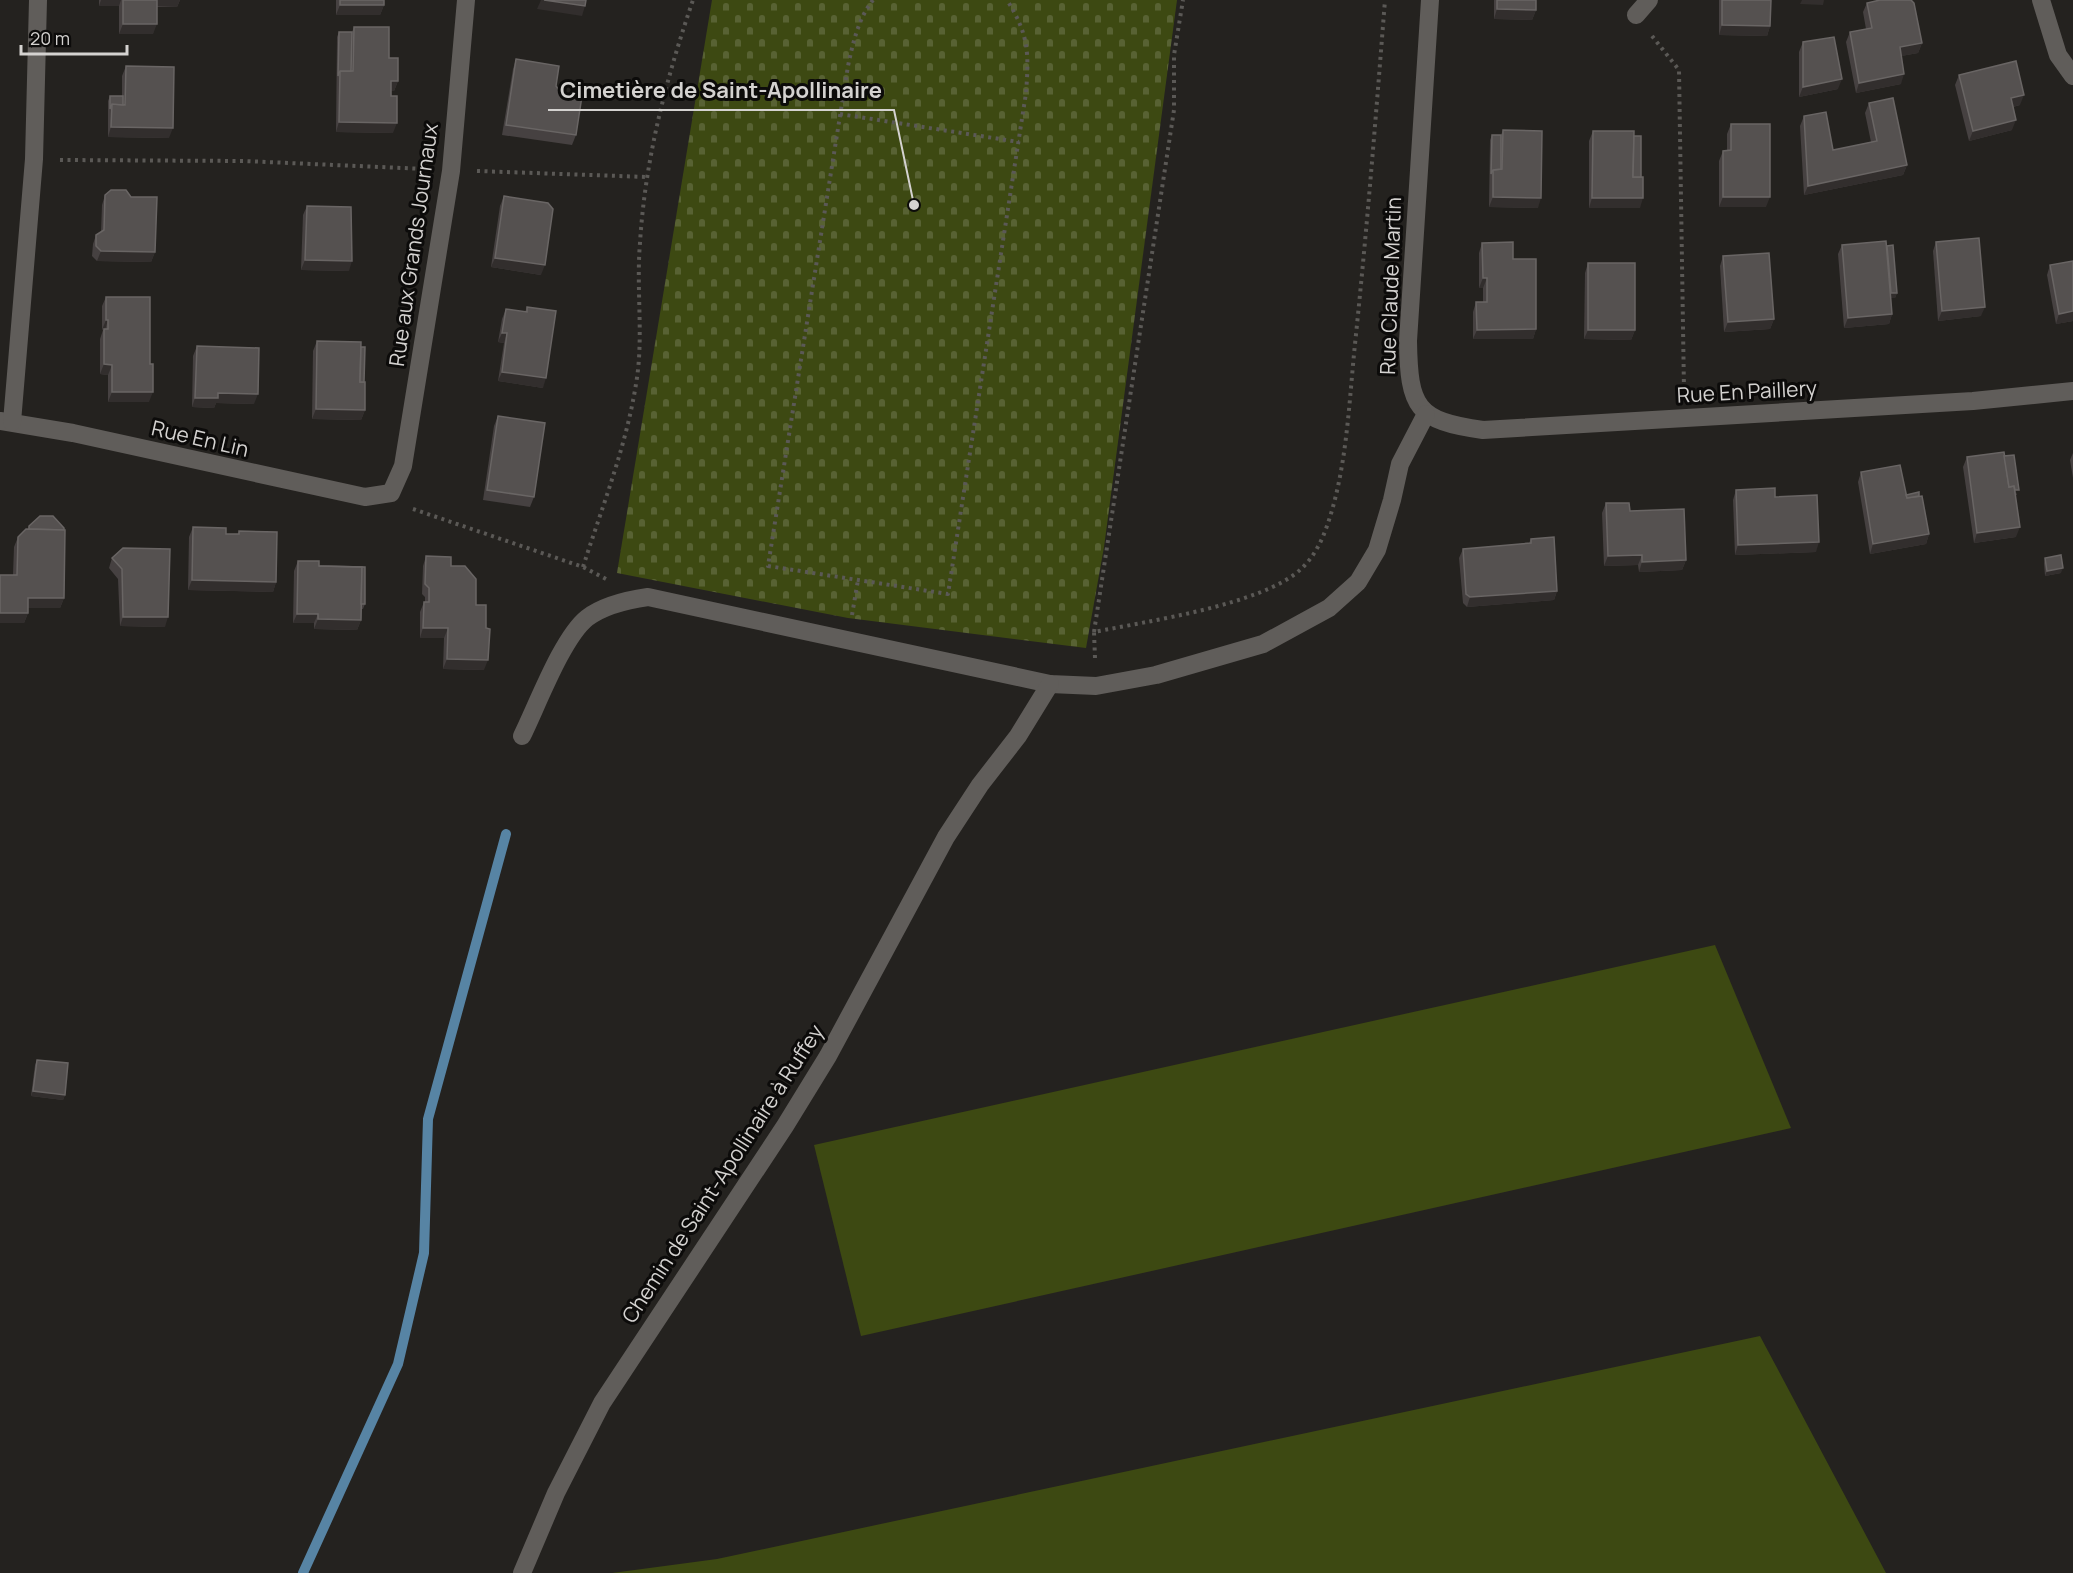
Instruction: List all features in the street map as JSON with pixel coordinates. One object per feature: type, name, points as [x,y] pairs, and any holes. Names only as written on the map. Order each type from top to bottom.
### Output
[{"type":"street","points":[[6,421],[34,159],[38,0]]},
{"type":"street","name":"Rue aux Grands Journaux","points":[[390,493],[403,466],[451,171],[466,0]]},
{"type":"street","name":"Rue Claude Martin","points":[[1426,414],[1416,400],[1408,382],[1408,341],[1430,0]]},
{"type":"street","points":[[1636,15],[1649,0]]},
{"type":"street","points":[[2041,0],[2058,56],[2073,76]]},
{"type":"street","name":"Rue En Paillery","points":[[1426,414],[1453,426],[1483,430],[1973,401],[2073,392]]},
{"type":"street","points":[[522,736],[567,644],[581,625],[599,610],[633,599],[663,598],[1050,684],[1096,686],[1156,675],[1263,644],[1300,625],[1344,597],[1358,582],[1377,550],[1400,464],[1426,414]]},
{"type":"street","name":"Rue En Lin","points":[[6,421],[365,496],[390,493]]},
{"type":"street","name":"Chemin de Saint-Apollinaire à Ruffey","points":[[522,1573],[556,1492],[602,1403],[785,1126],[828,1056],[946,837],[980,785],[1018,736],[1050,684]]},
{"type":"path","points":[[583,567],[623,442],[637,382],[639,261],[647,177],[670,67],[693,0]]},
{"type":"path","points":[[873,0],[865,9],[852,47],[768,566],[948,594],[1019,142],[1029,54],[1025,34],[1006,0]]},
{"type":"path","points":[[1096,686],[1094,632],[1174,110],[1174,56],[1183,0]]},
{"type":"path","points":[[1094,632],[1169,617],[1262,593],[1299,571],[1319,546],[1335,498],[1350,393],[1369,208],[1385,0]]},
{"type":"path","points":[[1636,15],[1679,70],[1684,419]]},
{"type":"path","points":[[840,114],[1019,142]]},
{"type":"path","points":[[34,159],[244,161],[647,177]]},
{"type":"path","points":[[390,493],[414,510],[583,567],[612,582],[633,599]]},
{"type":"green space","points":[[712,0],[1177,0],[1104,547],[1086,648],[848,618],[617,573]]},
{"type":"green space","points":[[1715,945],[1791,1128],[861,1336],[814,1145]]},
{"type":"green space","points":[[1760,1336],[1886,1573],[612,1573],[717,1559]]},
{"type":"building","points":[[123,0],[157,0],[157,24],[123,24]]},
{"type":"building","points":[[340,0],[384,0],[384,5],[340,5]]},
{"type":"building","points":[[544,0],[586,0],[585,6]]},
{"type":"building","points":[[1497,0],[1536,0],[1536,10],[1497,9]]},
{"type":"building","points":[[1722,0],[1771,0],[1770,26],[1722,25]]},
{"type":"building","points":[[1880,0],[1911,0],[1914,3],[1922,43],[1900,47],[1904,74],[1859,83],[1850,32],[1872,28],[1867,3]]},
{"type":"building","points":[[354,27],[389,27],[389,58],[398,58],[398,81],[391,81],[391,96],[397,96],[397,123],[339,122],[340,71],[353,71]]},
{"type":"building","points":[[339,32],[352,32],[351,71],[340,71],[338,76]]},
{"type":"building","points":[[1834,37],[1842,79],[1803,87],[1803,42]]},
{"type":"building","points":[[516,59],[559,66],[556,86],[561,93],[582,96],[576,135],[506,125]]},
{"type":"building","points":[[2016,61],[2024,95],[2011,98],[2016,120],[1973,131],[1959,75]]},
{"type":"building","points":[[126,66],[174,67],[173,128],[111,127],[112,104],[125,105]]},
{"type":"building","points":[[110,96],[123,96],[123,105],[112,104],[110,109]]},
{"type":"building","points":[[1893,98],[1907,165],[1808,186],[1804,116],[1826,112],[1833,150],[1877,141],[1869,103]]},
{"type":"building","points":[[1731,124],[1770,124],[1770,197],[1723,197],[1723,151],[1731,150]]},
{"type":"building","points":[[1503,130],[1542,131],[1541,198],[1493,197],[1493,170],[1502,169]]},
{"type":"building","points":[[1593,131],[1634,131],[1633,177],[1643,177],[1643,198],[1592,198]]},
{"type":"building","points":[[1492,135],[1501,135],[1501,169],[1493,170],[1491,174]]},
{"type":"building","points":[[1634,136],[1641,136],[1641,177],[1633,177]]},
{"type":"building","points":[[111,190],[126,190],[131,197],[157,197],[155,252],[101,251],[96,246],[96,235],[104,230],[105,195]]},
{"type":"building","points":[[504,196],[548,203],[553,209],[545,265],[495,258]]},
{"type":"building","points":[[307,206],[351,207],[352,261],[305,260]]},
{"type":"building","points":[[1979,238],[1985,307],[1942,311],[1936,242]]},
{"type":"building","points":[[1886,241],[1892,314],[1848,318],[1842,245]]},
{"type":"building","points":[[1513,242],[1513,259],[1536,259],[1536,329],[1477,330],[1476,302],[1487,302],[1487,278],[1483,278],[1482,243]]},
{"type":"building","points":[[1893,245],[1897,293],[1891,293],[1887,246]]},
{"type":"building","points":[[1769,253],[1774,319],[1728,322],[1723,256]]},
{"type":"building","points":[[2073,261],[2073,311],[2059,314],[2050,265]]},
{"type":"building","points":[[1588,263],[1635,263],[1635,330],[1588,330]]},
{"type":"building","points":[[106,297],[150,297],[150,364],[153,364],[153,392],[112,392],[112,365],[104,364],[104,329],[108,329]]},
{"type":"building","points":[[527,307],[556,311],[546,378],[502,372],[507,333],[502,333],[506,309],[527,312]]},
{"type":"building","points":[[317,341],[361,342],[360,382],[365,382],[365,410],[316,409]]},
{"type":"building","points":[[197,346],[259,348],[258,394],[218,393],[218,398],[195,398]]},
{"type":"building","points":[[361,347],[365,347],[364,382],[360,382]]},
{"type":"building","points":[[498,416],[545,423],[534,497],[487,490]]},
{"type":"building","points":[[2004,452],[2009,487],[2014,486],[2020,527],[1977,533],[1967,457]]},
{"type":"building","points":[[2014,455],[2019,490],[2015,490],[2014,486],[2009,487],[2004,456]]},
{"type":"building","points":[[1900,465],[1907,498],[1922,496],[1929,534],[1873,544],[1861,472]]},
{"type":"building","points":[[1775,488],[1775,497],[1817,495],[1819,542],[1738,545],[1736,490]]},
{"type":"building","points":[[1919,492],[1919,496],[1907,498],[1906,495]]},
{"type":"building","points":[[1606,503],[1629,503],[1630,511],[1684,509],[1686,560],[1642,562],[1642,555],[1608,556]]},
{"type":"building","points":[[40,516],[53,516],[64,530],[29,529],[29,526]]},
{"type":"building","points":[[193,527],[226,528],[226,534],[239,534],[239,531],[277,532],[276,582],[192,580]]},
{"type":"building","points":[[26,529],[65,530],[64,598],[28,598],[28,613],[0,613],[0,575],[17,575],[18,537]]},
{"type":"building","points":[[1554,537],[1557,591],[1470,597],[1466,594],[1463,549],[1531,543],[1531,539]]},
{"type":"building","points":[[123,548],[170,549],[168,617],[123,617],[122,569],[112,558]]},
{"type":"building","points":[[2061,555],[2063,568],[2047,571],[2045,558]]},
{"type":"building","points":[[426,556],[451,557],[451,566],[465,566],[476,579],[476,605],[486,605],[486,628],[490,629],[488,660],[447,659],[448,628],[423,628],[424,602],[429,602],[429,588],[425,584]]},
{"type":"building","points":[[298,561],[319,561],[319,566],[362,567],[361,620],[318,619],[318,614],[297,614]]},
{"type":"building","points":[[319,566],[365,567],[365,604],[361,604],[362,567]]},
{"type":"building","points":[[37,1060],[68,1063],[65,1095],[33,1091]]},
{"type":"waterway","points":[[303,1573],[398,1364],[424,1253],[428,1119],[506,834]]},
{"type":"place","name":"Cimetière de Saint-Apollinaire","points":[[914,205]]}]
